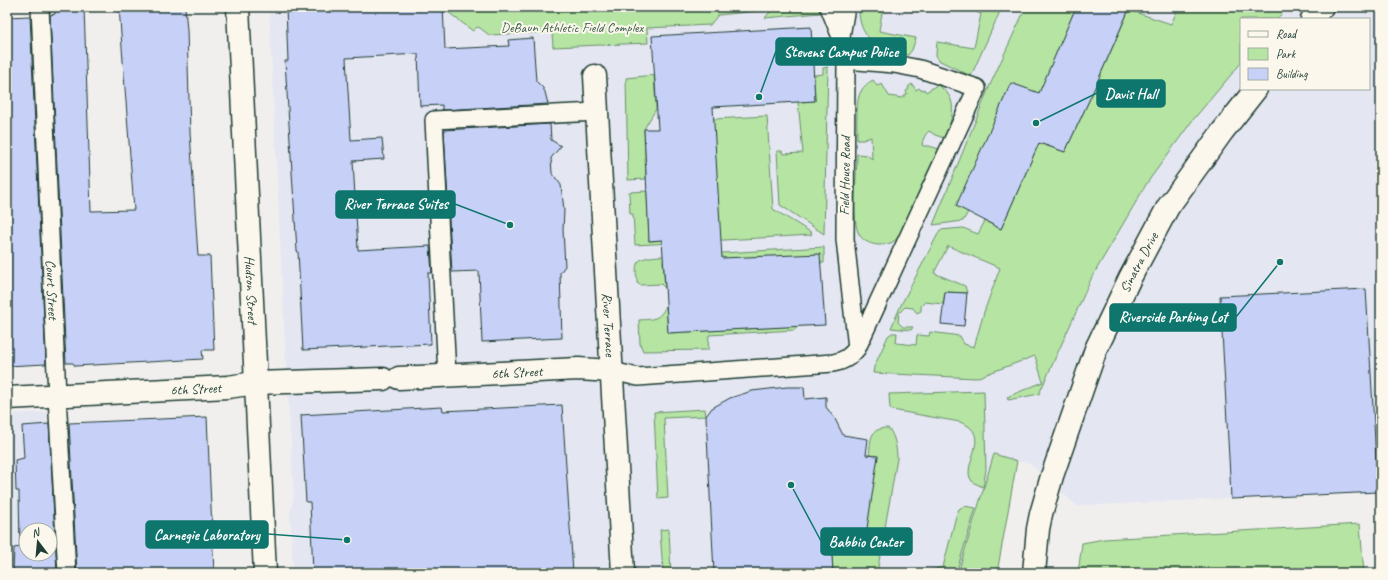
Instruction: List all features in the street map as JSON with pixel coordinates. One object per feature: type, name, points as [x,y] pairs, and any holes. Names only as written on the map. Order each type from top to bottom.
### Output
[{"type":"street","name":"Hudson Street","points":[[238,7],[265,573]]},
{"type":"street","points":[[1313,18],[1322,7]]},
{"type":"street","name":"River Terrace","points":[[595,76],[624,573]]},
{"type":"street","name":"Sinatra Drive","points":[[1034,573],[1038,529],[1041,514],[1052,476],[1096,349],[1130,278],[1168,207],[1222,132],[1255,90]]},
{"type":"street","name":"6th Street","points":[[7,398],[228,387],[255,383],[578,370],[612,370]]},
{"type":"lane","name":"Court Street","points":[[40,7],[57,396],[67,573]]},
{"type":"lane","name":"Field House Road","points":[[829,7],[841,36],[846,60],[845,239],[857,348]]},
{"type":"lane","points":[[841,36],[846,7]]},
{"type":"lane","points":[[612,370],[638,377],[833,363],[850,357],[857,348],[977,88],[920,69],[894,64],[846,60]]},
{"type":"lane","points":[[447,375],[434,120],[597,112]]},
{"type":"shaded area","points":[[269,7],[1381,7],[1381,493],[1077,506],[1029,463],[1017,461],[997,573],[293,573],[290,513],[294,497],[285,345]]},
{"type":"shaded area","points":[[47,412],[53,522],[18,522],[18,562],[55,562],[56,573],[7,573],[7,414]]},
{"type":"green space","name":"DeBaun Athletic Field Complex","points":[[448,7],[761,7],[758,11],[718,15],[710,25],[647,28],[648,43],[553,47],[552,32],[489,35],[477,27],[473,31],[448,12]]},
{"type":"green space","points":[[774,7],[818,7],[820,13],[765,18]]},
{"type":"green space","points":[[859,7],[883,7],[879,31],[916,38],[912,50],[908,55],[888,50],[872,41],[862,28]]},
{"type":"green space","points":[[977,7],[1002,7],[971,76],[938,60],[936,55],[937,42],[974,48],[981,14],[976,12]]},
{"type":"green space","points":[[1026,7],[1076,7],[1039,94],[1011,83],[957,206],[968,212],[963,221],[933,225],[990,85]]},
{"type":"green space","points":[[1179,7],[1287,7],[1278,18],[1240,18],[1240,64],[1192,121],[1147,183],[1092,277],[1039,394],[1008,400],[1007,397],[1043,382],[1035,356],[976,378],[873,373],[874,367],[888,336],[892,333],[897,333],[896,343],[916,345],[917,335],[929,336],[930,332],[960,336],[964,344],[974,347],[984,312],[1000,268],[948,246],[934,273],[965,286],[967,293],[945,292],[943,304],[925,302],[921,306],[921,311],[917,313],[913,308],[905,307],[899,313],[898,322],[903,327],[913,327],[911,330],[891,328],[901,305],[940,230],[963,228],[978,234],[985,221],[1001,229],[1039,143],[1065,152],[1129,10],[1171,24]]},
{"type":"green space","points":[[828,67],[824,234],[780,205],[777,151],[782,151],[783,154],[803,153],[798,102],[815,101],[814,75],[823,74],[823,68]]},
{"type":"green space","points":[[654,75],[656,109],[644,129],[646,179],[628,180],[626,78]]},
{"type":"green space","points":[[873,80],[877,86],[882,84],[889,96],[902,98],[907,94],[906,91],[909,89],[908,87],[912,84],[916,90],[919,88],[921,90],[924,89],[926,92],[937,85],[944,90],[952,102],[952,116],[944,138],[929,131],[924,137],[922,145],[939,149],[899,236],[893,242],[881,245],[869,243],[861,237],[856,226],[855,217],[857,154],[867,155],[872,159],[871,137],[863,140],[857,140],[858,100],[860,93],[866,85]]},
{"type":"green space","points":[[767,116],[773,209],[812,233],[811,235],[689,242],[680,121]]},
{"type":"green space","points":[[647,191],[649,241],[672,240],[672,243],[635,245],[633,214],[630,214],[629,192]]},
{"type":"green space","points":[[824,247],[824,263],[689,259],[689,255]]},
{"type":"green space","points":[[673,256],[663,261],[665,288],[661,284],[640,285],[637,283],[636,269],[639,261],[653,257]]},
{"type":"green space","points":[[666,306],[668,333],[798,326],[795,330],[709,335],[708,350],[643,351],[640,344],[639,320],[656,318],[661,314]]},
{"type":"green space","points":[[984,391],[986,470],[983,487],[972,481],[969,475],[976,442],[975,434],[970,427],[960,422],[892,410],[890,408],[889,394]]},
{"type":"green space","points":[[705,409],[706,416],[664,418],[668,498],[658,499],[654,412]]},
{"type":"green space","points":[[888,428],[895,442],[897,459],[877,573],[833,573],[831,537],[878,456],[869,455],[872,436],[877,430]]},
{"type":"green space","points":[[994,454],[1017,461],[997,573],[958,573]]},
{"type":"green space","points":[[964,506],[976,508],[956,573],[921,573],[943,567],[956,516],[959,509]]},
{"type":"green space","points":[[1360,524],[1364,573],[1078,573],[1082,543],[1104,539]]},
{"type":"green space","points":[[669,529],[671,573],[663,573],[660,530]]},
{"type":"building","points":[[55,7],[84,7],[91,211],[134,210],[119,7],[185,7],[190,132],[198,256],[210,256],[214,350],[202,350],[203,359],[75,366],[73,363],[66,363],[50,15],[55,14]]},
{"type":"building","points":[[286,7],[443,7],[445,49],[509,46],[508,40],[533,38],[536,81],[543,88],[548,104],[442,110],[442,105],[420,106],[418,54],[346,58],[351,140],[382,138],[384,159],[353,161],[358,250],[430,246],[432,273],[428,273],[431,344],[303,350],[285,61],[288,61]]},
{"type":"building","points":[[1076,7],[1130,7],[1065,152],[1039,143],[1001,229],[956,206],[1011,83],[1039,93]]},
{"type":"building","points":[[30,16],[46,364],[7,366],[7,17]]},
{"type":"building","points":[[811,27],[815,101],[713,107],[722,258],[820,254],[825,325],[668,333],[662,240],[649,241],[644,129],[658,129],[652,36]]},
{"type":"building","points":[[550,124],[551,140],[561,146],[551,158],[552,173],[561,185],[564,210],[563,230],[565,266],[560,273],[562,338],[482,342],[479,271],[452,272],[444,130]]},
{"type":"building","points":[[1366,289],[1378,492],[1231,499],[1220,296]]},
{"type":"building","points":[[945,292],[967,293],[964,326],[941,324]]},
{"type":"building","points":[[787,387],[804,387],[805,399],[826,397],[826,407],[835,419],[843,435],[868,439],[866,455],[878,456],[866,535],[831,537],[833,573],[714,573],[706,416],[712,408],[730,398],[752,391]]},
{"type":"building","points":[[562,405],[573,573],[313,573],[310,502],[306,502],[301,415],[442,407],[443,411]]},
{"type":"building","points":[[207,417],[214,573],[77,573],[69,423]]},
{"type":"building","points":[[49,424],[54,522],[20,522],[19,491],[16,491],[15,460],[24,458],[22,426]]},
{"type":"building","points":[[18,547],[18,562],[56,562],[57,573],[13,573],[14,548]]},
{"type":"place","name":"Stevens Campus Police","points":[[759,97]]},
{"type":"place","name":"Davis Hall","points":[[1036,123]]},
{"type":"place","name":"River Terrace Suites","points":[[510,225]]},
{"type":"place","name":"Riverside Parking Lot","points":[[1280,262]]},
{"type":"place","name":"Babbio Center","points":[[791,485]]},
{"type":"place","name":"Carnegie Laboratory","points":[[347,540]]}]
